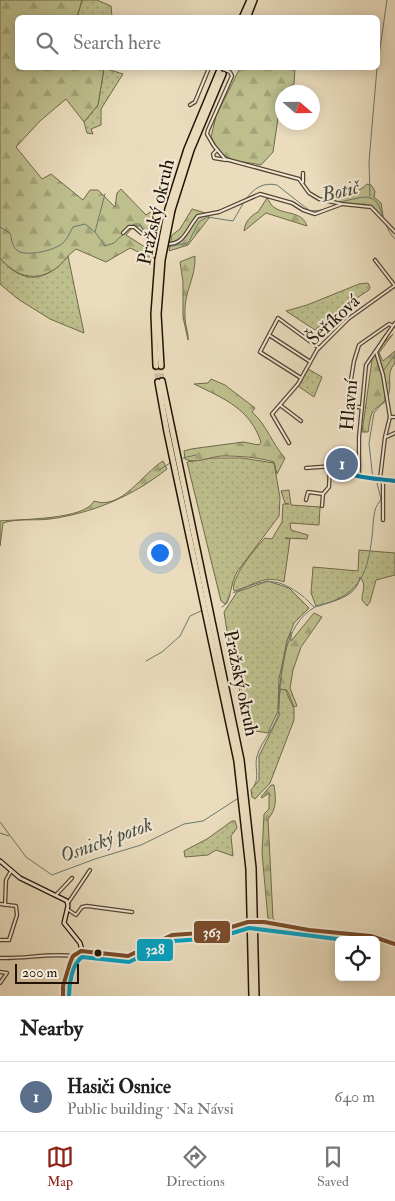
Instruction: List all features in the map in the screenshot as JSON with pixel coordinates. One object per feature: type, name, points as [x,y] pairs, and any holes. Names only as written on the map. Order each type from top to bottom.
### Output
[{"type":"highway","points":[[243,15],[250,0]]},
{"type":"highway","points":[[248,15],[254,0]]},
{"type":"highway","name":"Pražský okruh","points":[[158,366],[154,314],[160,260],[170,210],[187,149],[220,71]]},
{"type":"highway","name":"Pražský okruh","points":[[160,382],[167,432],[243,787],[253,868],[256,996]]},
{"type":"highway","name":"Pražský okruh","points":[[246,814],[252,996]]},
{"type":"street","points":[[190,105],[195,102],[207,70]]},
{"type":"street","points":[[220,71],[230,72],[232,76],[207,134],[217,151],[228,160]]},
{"type":"street","points":[[217,151],[213,154],[214,158],[245,162],[303,182]]},
{"type":"street","points":[[303,173],[303,182],[306,190],[315,196],[341,204],[371,207],[395,232]]},
{"type":"street","points":[[123,233],[131,226],[157,242],[177,243],[183,239],[198,216],[219,212],[243,200],[266,195],[292,203],[303,210],[315,214],[341,204]]},
{"type":"street","points":[[375,260],[395,286]]},
{"type":"street","name":"Šeříková","points":[[280,405],[301,378],[319,348],[348,320],[395,286]]},
{"type":"street","points":[[301,378],[260,352],[278,318],[319,348]]},
{"type":"street","points":[[383,520],[381,479],[385,437],[390,417],[383,375],[376,352],[395,323]]},
{"type":"street","points":[[362,408],[347,404],[358,345],[389,324],[393,326]]},
{"type":"street","points":[[269,335],[310,361]]},
{"type":"street","name":"Hlavní","points":[[359,476],[366,365],[386,335]]},
{"type":"street","points":[[289,443],[272,417],[280,405],[302,421]]},
{"type":"street","points":[[390,417],[395,417]]},
{"type":"street","points":[[385,437],[395,433]]},
{"type":"street","points":[[322,506],[324,494],[328,487],[330,463],[359,476],[395,481]]},
{"type":"street","points":[[306,468],[330,467]]},
{"type":"street","points":[[306,500],[308,492],[324,494]]},
{"type":"street","points":[[0,861],[26,882],[56,895],[68,903]]},
{"type":"street","points":[[82,950],[80,943],[64,923],[68,903],[90,870]]},
{"type":"street","points":[[6,905],[5,882],[12,871]]},
{"type":"street","points":[[56,895],[72,878]]},
{"type":"street","points":[[0,882],[5,882]]},
{"type":"street","points":[[0,904],[16,906],[17,915],[9,940],[0,940]]},
{"type":"street","points":[[67,909],[76,915],[82,907],[87,906],[132,912]]},
{"type":"street","points":[[63,996],[63,986],[73,956],[82,950],[128,956],[172,935],[215,932],[244,923],[264,922],[309,930],[371,936],[395,944]]},
{"type":"street","points":[[0,958],[19,959],[55,954],[73,956]]},
{"type":"street","points":[[0,972],[7,972],[0,983]]},
{"type":"green space","points":[[0,0],[82,0],[78,15],[15,15],[15,70],[104,70],[98,105],[84,122],[66,99],[40,121],[16,147],[42,179],[51,174],[83,200],[90,190],[98,190],[115,207],[117,193],[121,189],[146,215],[152,211],[160,223],[157,241],[149,237],[140,226],[134,226],[126,235],[148,249],[154,249],[153,259],[130,248],[106,262],[76,249],[59,266],[51,271],[43,275],[28,276],[13,270],[0,258]]},
{"type":"green space","points":[[82,0],[97,0],[111,6],[112,15],[78,15]]},
{"type":"green space","points":[[104,70],[123,74],[101,109],[101,125],[91,129],[93,134],[87,133],[84,122],[98,105]]},
{"type":"green space","points":[[239,70],[295,70],[294,84],[275,85],[276,130],[273,152],[261,165],[226,157],[211,137],[216,116]]},
{"type":"green space","points":[[367,184],[371,185],[375,191],[374,197],[381,203],[383,216],[380,216],[369,205],[343,203],[327,199],[327,193],[354,192]]},
{"type":"green space","points":[[267,198],[274,207],[298,216],[305,221],[307,226],[266,213],[244,231],[248,220],[258,212]]},
{"type":"green space","points":[[192,209],[209,214],[209,218],[188,245],[169,251],[172,235],[180,229]]},
{"type":"green space","points":[[68,256],[84,333],[50,319],[18,299],[0,284],[0,258],[17,273],[34,277],[51,272]]},
{"type":"green space","points":[[195,256],[194,272],[185,308],[188,340],[183,317],[183,282],[180,262]]},
{"type":"green space","points":[[368,283],[369,290],[343,307],[315,330],[286,311],[307,305],[359,284]]},
{"type":"green space","points":[[393,334],[379,353],[383,361],[395,351],[395,363],[390,371],[388,396],[372,413],[368,432],[362,432],[373,353]]},
{"type":"green space","points":[[308,369],[322,377],[314,397],[298,386]]},
{"type":"green space","points":[[211,379],[225,385],[255,408],[252,412],[262,423],[285,458],[277,474],[274,462],[261,459],[221,456],[198,461],[185,459],[184,451],[191,449],[243,442],[259,445],[261,442],[250,421],[235,406],[194,384],[208,383]]},
{"type":"green space","points":[[212,458],[242,458],[274,463],[280,498],[279,516],[237,572],[229,598],[225,604],[221,601],[187,462]]},
{"type":"green space","points":[[163,461],[167,469],[154,479],[126,495],[112,502],[97,508],[50,519],[3,523],[0,546],[0,521],[66,515],[88,507],[94,501],[104,503],[113,501],[131,489]]},
{"type":"green space","points":[[289,490],[291,505],[320,507],[319,525],[290,523],[291,530],[308,535],[307,539],[285,538],[290,539],[284,582],[270,579],[264,580],[234,591],[235,579],[244,564],[265,538],[272,539],[282,522],[283,504],[289,504],[285,503],[281,491]]},
{"type":"green space","points":[[359,550],[395,553],[395,575],[376,580],[370,602],[367,606],[362,600],[364,585],[360,577],[354,589],[343,598],[316,606],[311,593],[313,567],[358,571]]},
{"type":"green space","points":[[268,581],[289,588],[309,608],[294,623],[287,641],[279,679],[278,710],[280,690],[285,689],[294,709],[294,720],[270,783],[255,799],[252,797],[251,790],[259,780],[259,756],[280,714],[278,711],[268,733],[249,730],[230,649],[224,612],[237,592]]},
{"type":"green space","points":[[314,613],[322,617],[301,647],[293,670],[290,688],[297,706],[294,707],[287,690],[279,689],[287,641],[291,632],[291,641]]},
{"type":"green space","points":[[271,785],[274,785],[275,804],[268,819],[273,918],[275,921],[268,919],[262,853],[264,814],[269,809],[269,793],[261,797]]},
{"type":"green space","points":[[232,821],[235,821],[237,828],[231,836],[233,856],[216,850],[208,855],[185,857],[184,851],[207,839]]},
{"type":"waterway","points":[[380,48],[387,0]]},
{"type":"waterway","points":[[370,196],[369,162],[377,70]]},
{"type":"waterway","name":"Botič","points":[[246,199],[259,187],[272,184],[277,185],[310,211],[324,210]]},
{"type":"waterway","points":[[95,232],[105,194]]},
{"type":"waterway","name":"Botič","points":[[340,203],[358,198],[367,197],[373,199],[378,204],[386,225],[395,239]]},
{"type":"waterway","name":"Botič","points":[[167,247],[188,243],[199,222],[207,217],[233,221],[244,202]]},
{"type":"waterway","name":"Botič","points":[[0,227],[10,233],[14,247],[23,253],[42,252],[55,248],[65,240],[73,227],[85,224],[95,232],[105,246],[114,243],[134,224],[140,224],[151,243],[158,247]]},
{"type":"waterway","name":"Osnický potok","points":[[383,371],[395,355]]},
{"type":"waterway","name":"Osnický potok","points":[[315,607],[329,603],[350,591],[363,575],[367,564],[375,510],[381,499],[377,483],[373,480],[369,443],[374,413],[385,400],[384,388]]},
{"type":"waterway","points":[[183,458],[196,455]]},
{"type":"waterway","points":[[159,470],[170,463]]},
{"type":"waterway","points":[[233,593],[261,582],[277,582],[304,597]]},
{"type":"waterway","points":[[222,607],[227,603],[230,595]]},
{"type":"waterway","points":[[305,598],[314,607]]},
{"type":"waterway","name":"Osnický potok","points":[[279,709],[285,652],[296,625],[304,615],[315,607]]},
{"type":"waterway","points":[[146,661],[162,652],[180,636],[190,616],[201,611]]},
{"type":"waterway","name":"Osnický potok","points":[[254,786],[257,779],[257,756],[278,716],[279,710]]},
{"type":"waterway","name":"Osnický potok","points":[[0,822],[26,857],[52,875],[141,845],[184,824],[203,821],[237,799]]},
{"type":"waterway","name":"Osnický potok","points":[[0,833],[9,836]]},
{"type":"tunnel","points":[[156,366],[158,382]]},
{"type":"tunnel","points":[[161,366],[162,381]]},
{"type":"transit line","points":[[330,467],[329,464],[332,462],[338,468],[353,475],[395,481]]},
{"type":"transit line","name":"363","points":[[63,996],[63,986],[70,963],[73,956],[81,951],[128,956],[172,935],[215,932],[248,922],[264,922],[309,930],[371,936],[395,944]]},
{"type":"transit line","name":"328","points":[[69,996],[73,969],[82,957],[129,962],[174,941],[216,938],[249,928],[335,939]]},
{"type":"place","name":"Hasiči Osnice","points":[[342,464]]}]
